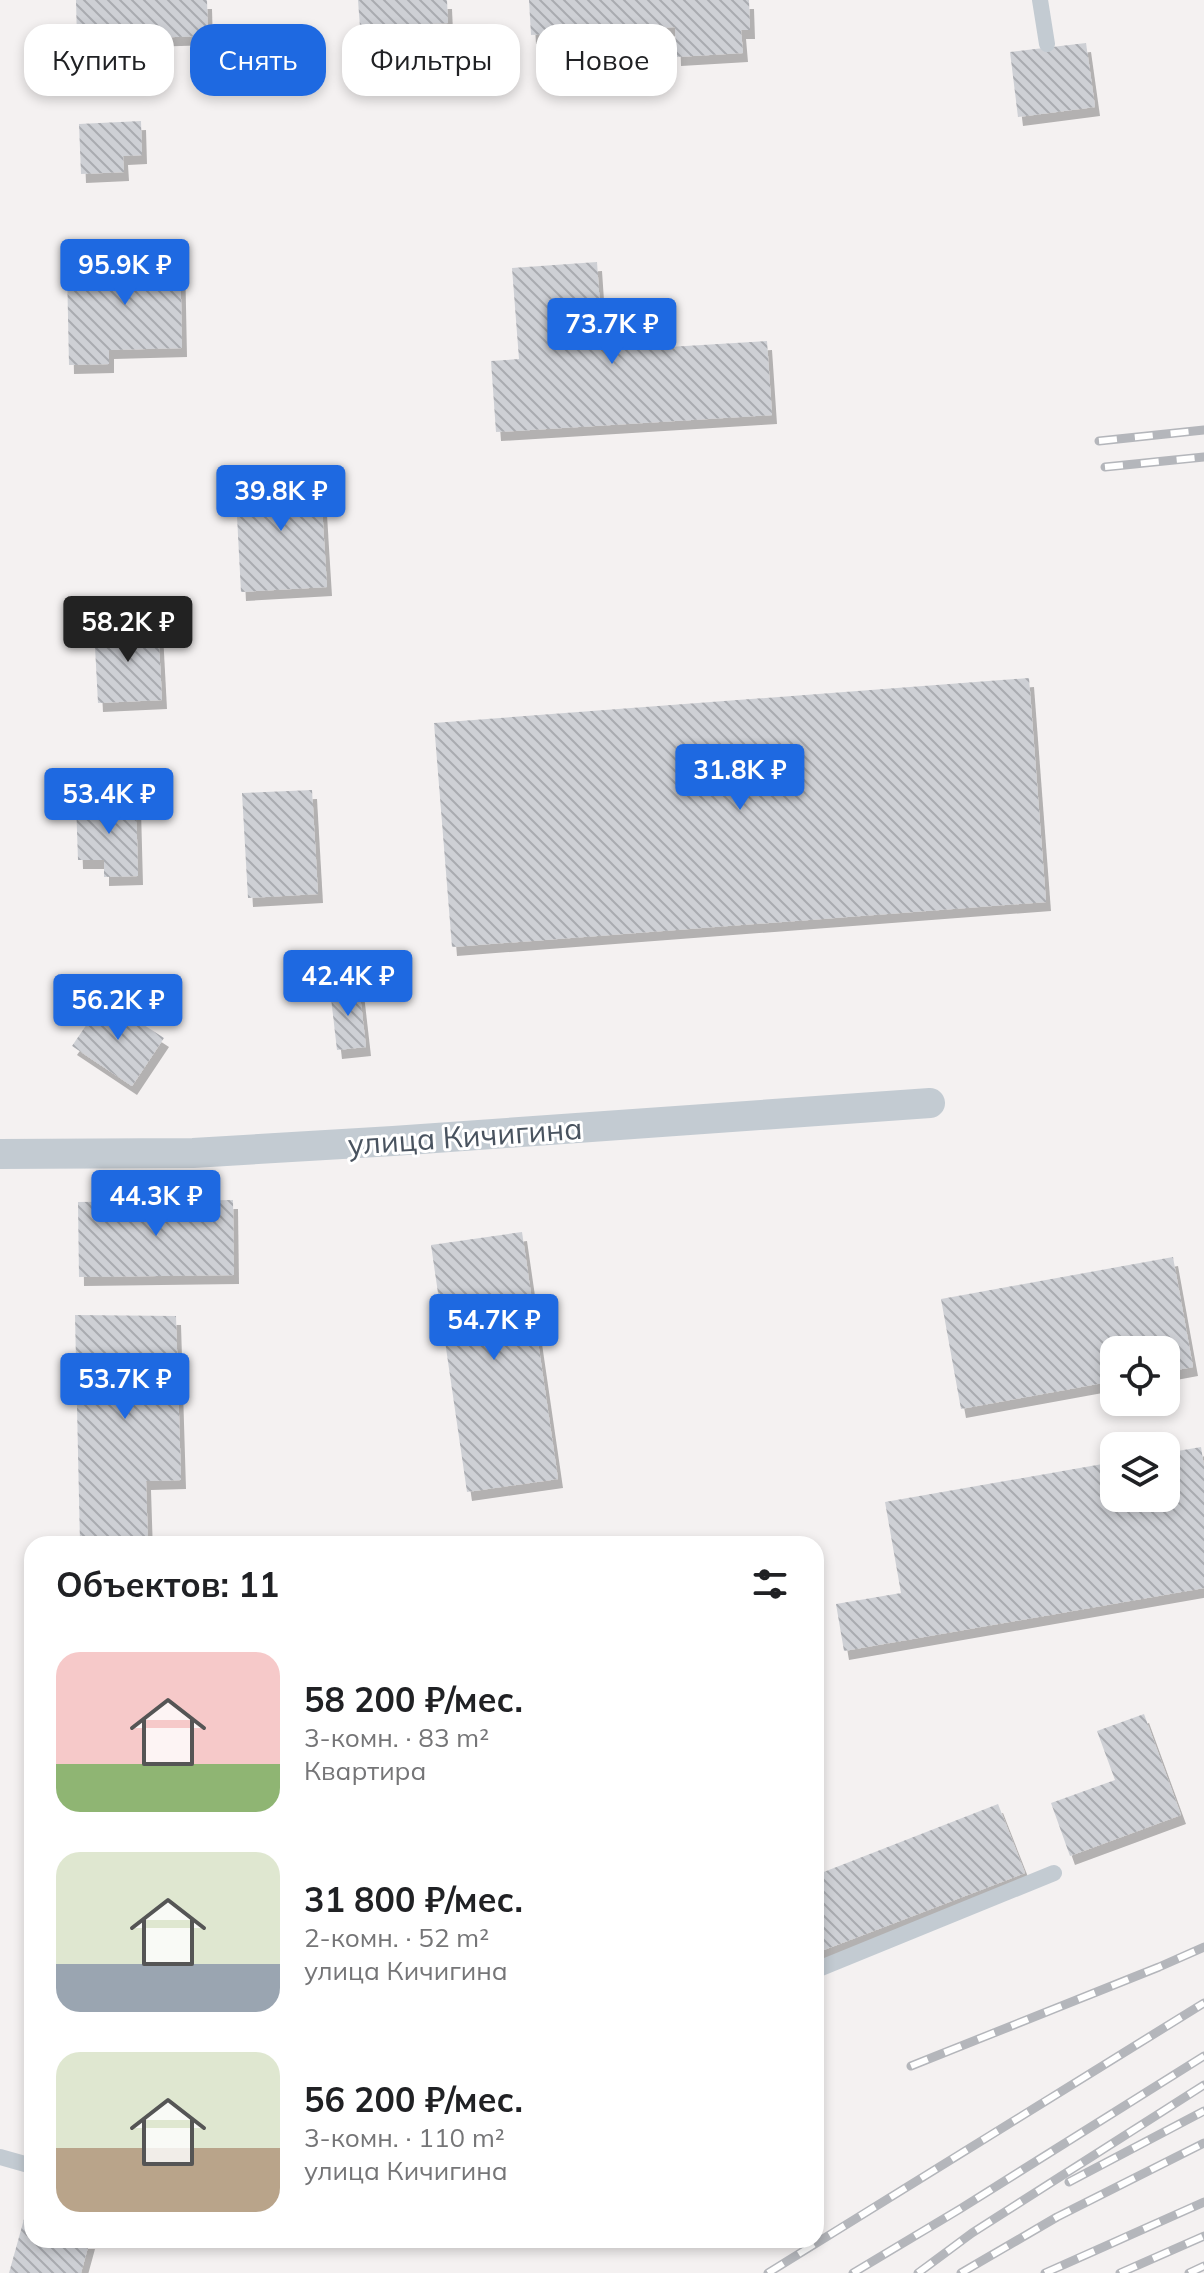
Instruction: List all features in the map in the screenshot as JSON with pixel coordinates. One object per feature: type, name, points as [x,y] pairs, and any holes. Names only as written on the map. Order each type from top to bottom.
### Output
[{"type":"street","name":"улица Кичигина","points":[[0,1154],[193,1153],[930,1103]]},
{"type":"lane","points":[[1040,0],[1047,44]]},
{"type":"lane","points":[[824,1967],[1054,1873]]},
{"type":"lane","points":[[0,2157],[24,2164]]},
{"type":"building","points":[[76,0],[207,0],[208,24],[190,24],[190,37],[174,37],[174,24],[77,24]]},
{"type":"building","points":[[358,0],[447,0],[448,23],[360,24]]},
{"type":"building","points":[[529,0],[749,0],[750,30],[741,30],[743,53],[677,57],[677,24],[536,24],[536,35],[531,35]]},
{"type":"building","points":[[1086,43],[1095,107],[1018,117],[1010,52]]},
{"type":"building","points":[[141,121],[142,155],[123,156],[124,172],[81,174],[79,124]]},
{"type":"building","points":[[180,248],[182,348],[109,350],[109,364],[69,365],[67,269],[129,267],[128,250]]},
{"type":"building","points":[[597,262],[603,351],[767,341],[772,415],[496,432],[491,361],[519,359],[512,268]]},
{"type":"building","points":[[320,474],[327,587],[241,592],[235,478]]},
{"type":"building","points":[[158,625],[162,700],[98,703],[94,628]]},
{"type":"building","points":[[1029,678],[1046,902],[452,947],[434,723]]},
{"type":"building","points":[[312,790],[318,894],[248,898],[242,793]]},
{"type":"building","points":[[136,801],[138,876],[104,877],[104,860],[78,860],[76,802]]},
{"type":"building","points":[[359,986],[366,1047],[337,1050],[330,989]]},
{"type":"building","points":[[104,999],[164,1038],[132,1086],[72,1046]]},
{"type":"building","points":[[233,1200],[234,1275],[79,1277],[78,1202]]},
{"type":"building","points":[[522,1232],[558,1479],[467,1492],[431,1245]]},
{"type":"building","points":[[1173,1257],[1193,1367],[1180,1369],[1180,1336],[1100,1336],[1100,1384],[961,1409],[941,1299]]},
{"type":"building","points":[[75,1315],[176,1316],[181,1480],[146,1481],[148,1536],[80,1536]]},
{"type":"building","points":[[1201,1447],[1204,1466],[1204,1588],[844,1651],[836,1604],[901,1593],[885,1502],[1100,1464],[1100,1512],[1180,1512],[1180,1451]]},
{"type":"building","points":[[1144,1714],[1181,1815],[1070,1856],[1051,1803],[1115,1780],[1097,1731]]},
{"type":"building","points":[[998,1804],[1025,1873],[824,1950],[824,1872]]},
{"type":"building","points":[[24,2219],[24,2248],[88,2248],[81,2273],[9,2273]]},
{"type":"railway","points":[[1099,441],[1204,430]]},
{"type":"railway","points":[[1105,467],[1204,457]]},
{"type":"railway","points":[[911,2066],[1204,1947]]},
{"type":"railway","points":[[824,2238],[1204,2003]]},
{"type":"railway","points":[[853,2273],[1204,2056]]},
{"type":"railway","points":[[918,2273],[972,2233],[1204,2085]]},
{"type":"railway","points":[[1069,2182],[1204,2111]]},
{"type":"railway","points":[[961,2273],[1057,2217],[1204,2143]]},
{"type":"railway","points":[[1045,2273],[1204,2202]]},
{"type":"railway","points":[[1120,2273],[1204,2236]]},
{"type":"railway","points":[[768,2273],[808,2248]]},
{"type":"railway","points":[[1189,2273],[1204,2266]]}]
